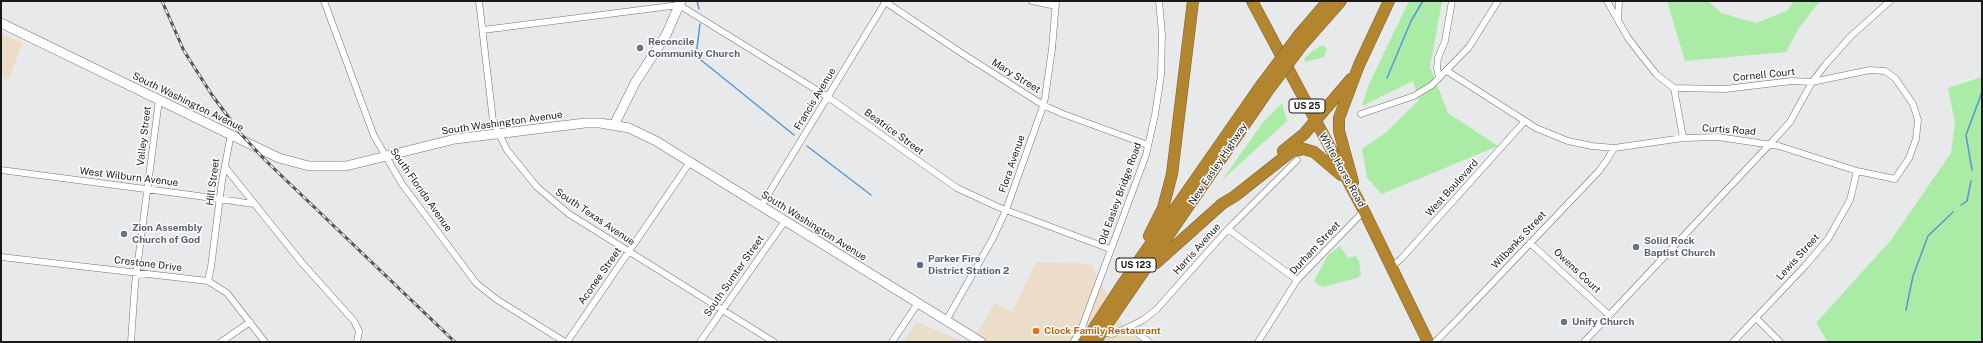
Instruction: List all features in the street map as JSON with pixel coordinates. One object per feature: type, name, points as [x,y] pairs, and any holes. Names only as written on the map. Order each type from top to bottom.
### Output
[{"type":"highway","points":[[1116,295],[1122,279],[1153,229],[1170,185],[1178,138],[1194,1]]},
{"type":"highway","points":[[1193,18],[1197,1]]},
{"type":"highway","name":"White Horse Road","points":[[1252,1],[1358,199],[1428,342]]},
{"type":"highway","name":"New Easley Highway","points":[[1089,338],[1116,295],[1328,1]]},
{"type":"highway","name":"New Easley Highway","points":[[1300,40],[1341,1]]},
{"type":"highway","points":[[1358,199],[1338,131],[1342,110],[1357,72],[1389,1]]},
{"type":"highway","points":[[1131,291],[1164,255],[1304,134],[1357,72]]},
{"type":"highway","name":"New Easley Highway","points":[[1089,338],[1131,291],[1265,88]]},
{"type":"highway","points":[[1228,200],[1285,154],[1298,149],[1314,152],[1346,179]]},
{"type":"main road","points":[[614,125],[635,83],[666,35],[680,3]]},
{"type":"main road","name":"South Washington Avenue","points":[[1,23],[279,158],[309,166],[346,166],[385,157],[433,143],[585,123],[614,125],[644,134],[981,342]]},
{"type":"street","name":"South Florida Avenue","points":[[324,1],[374,136],[385,157],[407,191],[476,283],[496,299],[566,342]]},
{"type":"street","name":"South Texas Avenue","points":[[479,1],[493,121],[507,150],[519,166],[550,199],[569,214],[774,342]]},
{"type":"street","name":"Mary Street","points":[[885,1],[1043,105],[1063,114],[1148,145]]},
{"type":"street","name":"Francis Avenue","points":[[761,206],[885,1]]},
{"type":"street","points":[[1032,1],[1056,3]]},
{"type":"street","name":"Old Easley Bridge Road","points":[[1089,338],[1081,330],[1110,249],[1141,170],[1157,104],[1161,75],[1162,34],[1159,1]]},
{"type":"street","points":[[1440,78],[1437,68],[1438,58],[1444,41],[1452,1]]},
{"type":"street","points":[[1361,114],[1414,96],[1425,90],[1440,78],[1473,41],[1498,1]]},
{"type":"street","points":[[1607,1],[1628,38],[1657,75],[1674,88],[1683,138]]},
{"type":"street","points":[[1618,20],[1619,1]]},
{"type":"street","points":[[1584,342],[1790,122],[1812,82],[1840,47],[1890,1]]},
{"type":"street","points":[[483,30],[680,3]]},
{"type":"street","name":"Beatrice Street","points":[[680,3],[828,97],[945,180],[970,194],[1006,210],[1110,249]]},
{"type":"street","name":"Flora Avenue","points":[[946,321],[993,238],[1006,210],[1043,105],[1052,49],[1056,3]]},
{"type":"street","name":"Curtis Road","points":[[1447,71],[1524,122],[1544,132],[1568,141],[1614,148],[1683,138],[1718,137],[1770,144],[1857,171],[1895,179],[1909,158],[1916,139],[1918,120],[1913,104],[1895,78],[1885,71],[1880,70]]},
{"type":"street","name":"Cornell Court","points":[[1674,88],[1725,89],[1792,81],[1812,82],[1880,70]]},
{"type":"street","name":"Valley Street","points":[[131,342],[136,273],[159,100]]},
{"type":"street","name":"West Boulevard","points":[[1392,266],[1401,259],[1524,122]]},
{"type":"street","name":"Hill Street","points":[[208,281],[211,271],[220,199],[231,134]]},
{"type":"street","name":"Wilbanks Street","points":[[1435,342],[1599,171],[1614,148]]},
{"type":"street","name":"Harris Avenue","points":[[1089,338],[1112,334],[1129,327],[1156,310],[1228,229],[1298,160]]},
{"type":"street","name":"Aconee Street","points":[[566,342],[690,162]]},
{"type":"street","points":[[225,167],[254,204],[354,321],[359,331],[357,342]]},
{"type":"street","name":"West Wilburn Avenue","points":[[1,170],[254,204]]},
{"type":"street","name":"Lewis Street","points":[[1733,342],[1805,266],[1834,230],[1850,200],[1857,171]]},
{"type":"street","name":"Durham Street","points":[[1258,342],[1297,280],[1364,211]]},
{"type":"street","name":"South Sumter Street","points":[[700,342],[785,221]]},
{"type":"street","points":[[1228,229],[1297,280]]},
{"type":"street","name":"Owens Court","points":[[1530,243],[1609,315]]},
{"type":"street","name":"Crestone Drive","points":[[1,256],[208,281],[227,293],[266,342]]},
{"type":"street","points":[[892,342],[918,303]]},
{"type":"street","points":[[1756,318],[1780,342]]},
{"type":"street","points":[[221,342],[250,322]]},
{"type":"street","points":[[1129,327],[1149,342]]},
{"type":"shaded area","points":[[1,33],[23,43],[8,80],[1,77]]},
{"type":"shaded area","points":[[1036,262],[1091,264],[1125,329],[1143,342],[972,342],[995,303],[1012,312]]},
{"type":"shaded area","points":[[917,322],[964,342],[903,342]]},
{"type":"green space","points":[[1409,1],[1442,1],[1430,67],[1448,113],[1498,146],[1382,194],[1367,178],[1362,149],[1385,133],[1419,100],[1413,81],[1362,106],[1369,84]]},
{"type":"green space","points":[[1667,1],[1708,1],[1721,13],[1756,23],[1787,11],[1794,1],[1820,1],[1799,28],[1786,52],[1685,61]]},
{"type":"green space","points":[[1323,45],[1327,49],[1324,57],[1305,62],[1304,59],[1311,52]]},
{"type":"green space","points":[[1982,77],[1982,342],[1828,342],[1816,323],[1891,240],[1951,153],[1955,123],[1948,88]]},
{"type":"green space","points":[[1282,103],[1287,121],[1222,180],[1264,121]]},
{"type":"green space","points":[[1340,246],[1348,258],[1356,256],[1359,261],[1361,275],[1357,278],[1322,287],[1314,281],[1328,255]]},
{"type":"waterway","points":[[697,1],[699,9]]},
{"type":"waterway","points":[[1387,78],[1411,21],[1423,1]]},
{"type":"waterway","points":[[700,24],[696,56],[794,135]]},
{"type":"waterway","points":[[1972,170],[1966,135],[1982,92]]},
{"type":"waterway","points":[[807,146],[871,195]]},
{"type":"waterway","points":[[1961,205],[1967,201],[1971,181]]},
{"type":"waterway","points":[[1906,310],[1913,276],[1928,236],[1953,212]]},
{"type":"railway","points":[[162,1],[184,51],[212,95],[241,134],[265,160],[455,342]]},
{"type":"place","name":"Reconcile Community Church","points":[[640,48]]},
{"type":"place","name":"Zion Assembly Church of God","points":[[124,234]]},
{"type":"place","name":"Solid Rock Baptist Church","points":[[1636,247]]},
{"type":"place","name":"Parker Fire District Station 2","points":[[920,265]]},
{"type":"place","name":"Unify Church","points":[[1564,322]]},
{"type":"place","name":"Clock Family Restaurant","points":[[1036,331]]}]
